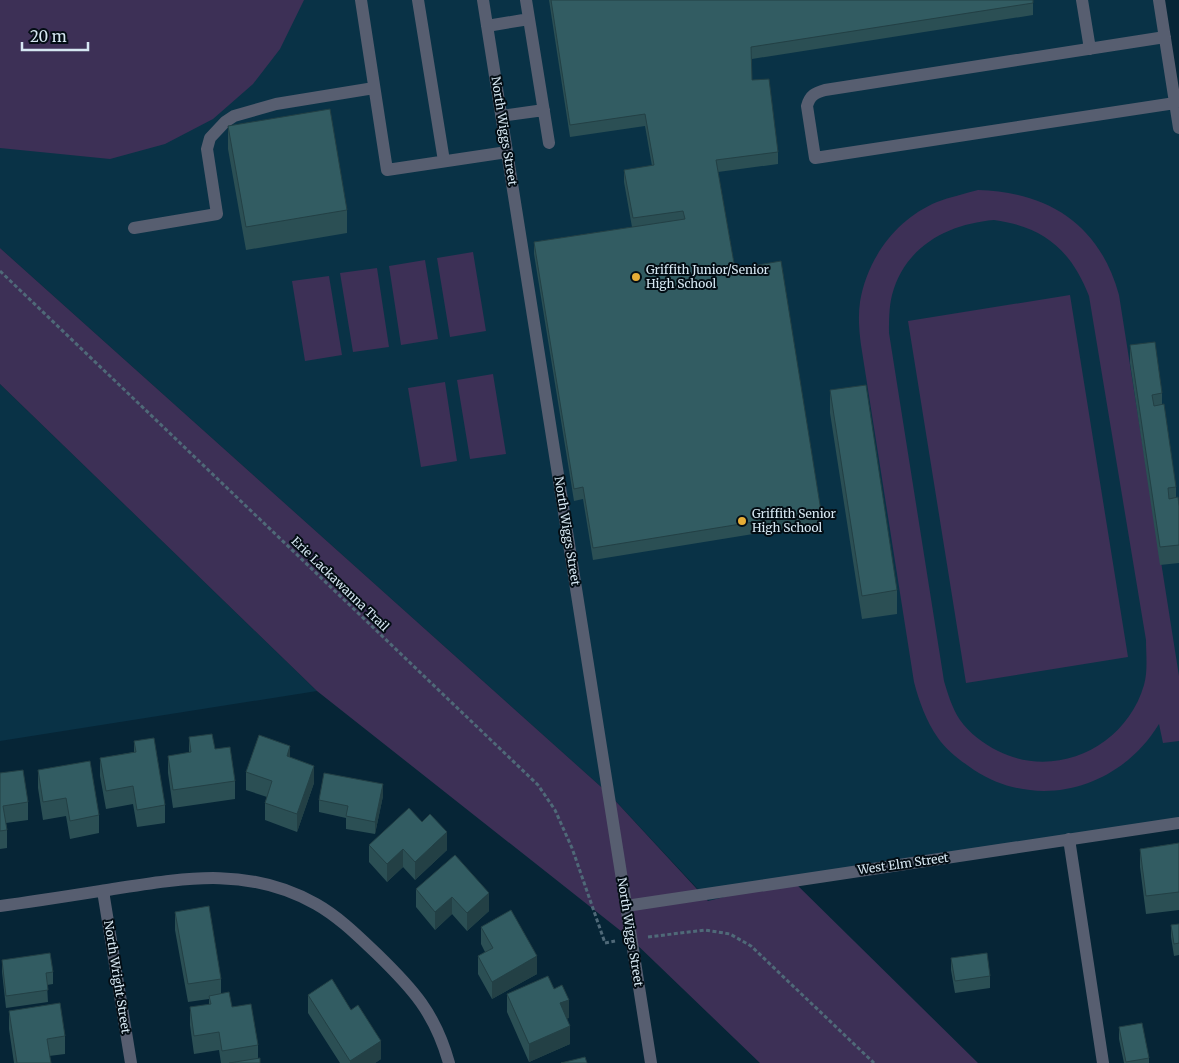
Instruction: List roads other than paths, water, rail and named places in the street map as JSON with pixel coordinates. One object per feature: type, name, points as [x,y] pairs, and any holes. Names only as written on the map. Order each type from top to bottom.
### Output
[{"type":"street","points":[[361,0],[387,170],[507,152]]},
{"type":"street","points":[[418,0],[444,161]]},
{"type":"street","name":"North Wiggs Street","points":[[483,0],[651,1063]]},
{"type":"street","points":[[526,0],[549,143]]},
{"type":"street","points":[[1082,0],[1090,49]]},
{"type":"street","points":[[1159,0],[1179,128]]},
{"type":"street","points":[[487,26],[529,19]]},
{"type":"street","points":[[1165,37],[816,92],[809,99],[807,106],[815,158],[1175,103]]},
{"type":"street","points":[[134,228],[217,214],[207,143],[225,122],[234,116],[276,104],[374,88]]},
{"type":"street","points":[[501,116],[544,110]]},
{"type":"street","name":"West Elm Street","points":[[626,906],[1179,823]]},
{"type":"street","points":[[1069,839],[1103,1063]]},
{"type":"street","points":[[0,906],[185,879],[222,877],[262,883],[296,894],[331,913],[409,986],[436,1028],[449,1063]]},
{"type":"street","name":"North Wright Street","points":[[103,891],[131,1063]]},
{"type":"place","name":"Griffith Junior/Senior High School","points":[[636,277]]},
{"type":"place","name":"Griffith Senior High School","points":[[742,521]]}]
